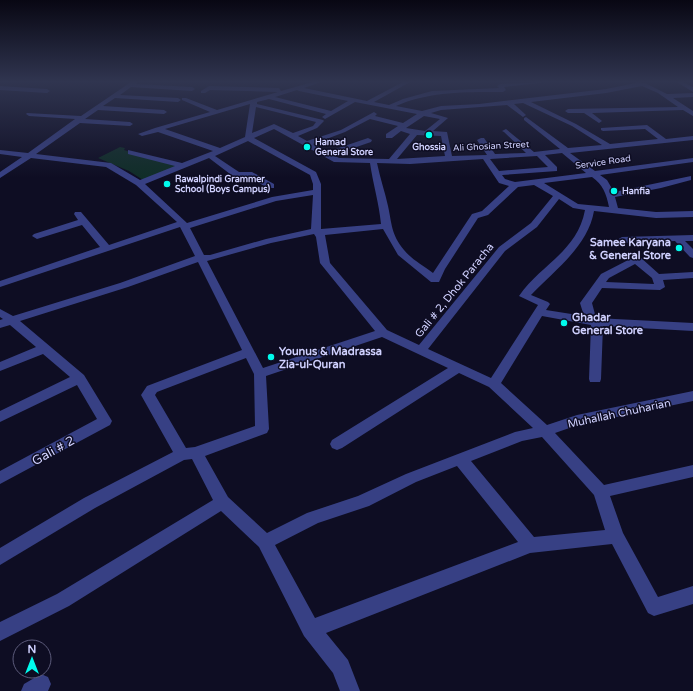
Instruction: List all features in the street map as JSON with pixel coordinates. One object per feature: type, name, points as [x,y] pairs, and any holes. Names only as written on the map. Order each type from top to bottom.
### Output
[{"type":"street","points":[[32,114],[130,124]]},
{"type":"street","points":[[0,176],[88,114]]},
{"type":"street","points":[[142,134],[209,114]]},
{"type":"street","points":[[248,138],[252,114]]},
{"type":"street","points":[[296,114],[321,121]]},
{"type":"street","points":[[292,136],[315,127],[329,114]]},
{"type":"street","points":[[389,136],[422,114]]},
{"type":"street","points":[[427,133],[445,118],[429,114]]},
{"type":"street","points":[[522,114],[604,182],[611,195],[614,210]]},
{"type":"street","points":[[552,114],[574,125],[607,145]]},
{"type":"street","points":[[591,114],[599,121]]},
{"type":"street","points":[[622,114],[627,120]]},
{"type":"street","points":[[306,144],[343,131],[372,116],[415,132],[445,134],[449,158]]},
{"type":"street","name":"Ali Ghosian Street","points":[[248,138],[274,126],[337,160],[410,162],[449,158],[535,154],[607,145],[693,138]]},
{"type":"street","points":[[603,130],[647,127],[663,140]]},
{"type":"street","points":[[157,129],[220,151]]},
{"type":"street","points":[[497,172],[528,172],[554,169],[506,131]]},
{"type":"street","points":[[391,161],[415,132]]},
{"type":"street","points":[[139,183],[220,151],[248,138]]},
{"type":"street","points":[[248,138],[313,174],[317,184],[316,231],[321,236],[325,263],[383,333],[494,384],[545,431],[601,492],[616,536],[654,607],[693,595]]},
{"type":"street","points":[[327,154],[368,140]]},
{"type":"street","points":[[373,160],[377,184],[384,206],[386,226],[401,253],[435,280],[440,269],[468,225],[476,216],[485,213],[515,185],[502,181],[481,140]]},
{"type":"street","points":[[0,152],[108,165],[139,183],[184,225],[260,374],[262,429],[189,453],[53,522],[0,557]]},
{"type":"street","points":[[132,152],[183,166]]},
{"type":"street","points":[[209,155],[237,175],[249,174],[270,186]]},
{"type":"street","name":"Service Road","points":[[515,185],[534,181],[693,160]]},
{"type":"street","points":[[663,165],[691,179]]},
{"type":"street","points":[[611,195],[691,179]]},
{"type":"street","points":[[534,181],[576,206],[656,215],[693,214]]},
{"type":"street","points":[[0,284],[184,225],[209,220],[275,199],[316,192]]},
{"type":"street","name":"Gali # 2, Dhok Paracha","points":[[420,351],[502,249],[534,225],[558,195]]},
{"type":"street","points":[[494,384],[544,304],[524,296],[578,241],[587,224],[590,208]]},
{"type":"street","points":[[37,236],[81,218],[107,249]]},
{"type":"street","points":[[0,324],[124,286],[200,258],[211,258],[269,240],[316,231],[327,232],[386,226]]},
{"type":"street","points":[[622,240],[693,238]]},
{"type":"street","points":[[678,239],[693,255]]},
{"type":"street","points":[[595,379],[594,321],[586,302],[605,276],[636,259],[657,277],[660,287],[599,285]]},
{"type":"street","points":[[657,277],[693,275]]},
{"type":"street","points":[[0,312],[46,348],[79,378],[0,417]]},
{"type":"street","points":[[539,312],[568,319],[693,327]]},
{"type":"street","points":[[260,374],[383,333]]},
{"type":"street","points":[[0,367],[46,348]]},
{"type":"street","points":[[249,352],[152,389],[148,394],[222,502],[265,542],[311,629],[341,667],[350,691]]},
{"type":"street","points":[[337,444],[457,368]]},
{"type":"street","name":"Gali # 2","points":[[0,478],[105,421],[79,378]]},
{"type":"street","name":"Muhallah Chuharian","points":[[265,542],[313,518],[363,502],[411,478],[520,436],[545,431],[577,420],[693,396]]},
{"type":"street","points":[[461,460],[530,545]]},
{"type":"street","points":[[601,492],[693,471]]},
{"type":"street","points":[[0,632],[63,600],[137,556],[222,502]]},
{"type":"street","points":[[311,629],[530,545],[616,536]]},
{"type":"green space","points":[[120,147],[125,148],[124,150],[177,166],[143,180],[129,171],[98,158]]},
{"type":"place","name":"Ghossia","points":[[429,135]]},
{"type":"place","name":"Hamad General Store","points":[[307,147]]},
{"type":"place","name":"Rawalpindi Grammer School (Boys Campus)","points":[[167,184]]},
{"type":"place","name":"Hanfia","points":[[614,191]]},
{"type":"place","name":"Samee Karyana & General Store","points":[[679,248]]},
{"type":"place","name":"Ghadar General Store","points":[[564,323]]},
{"type":"place","name":"Younus & Madrassa Zia-ul-Quran","points":[[271,357]]}]
